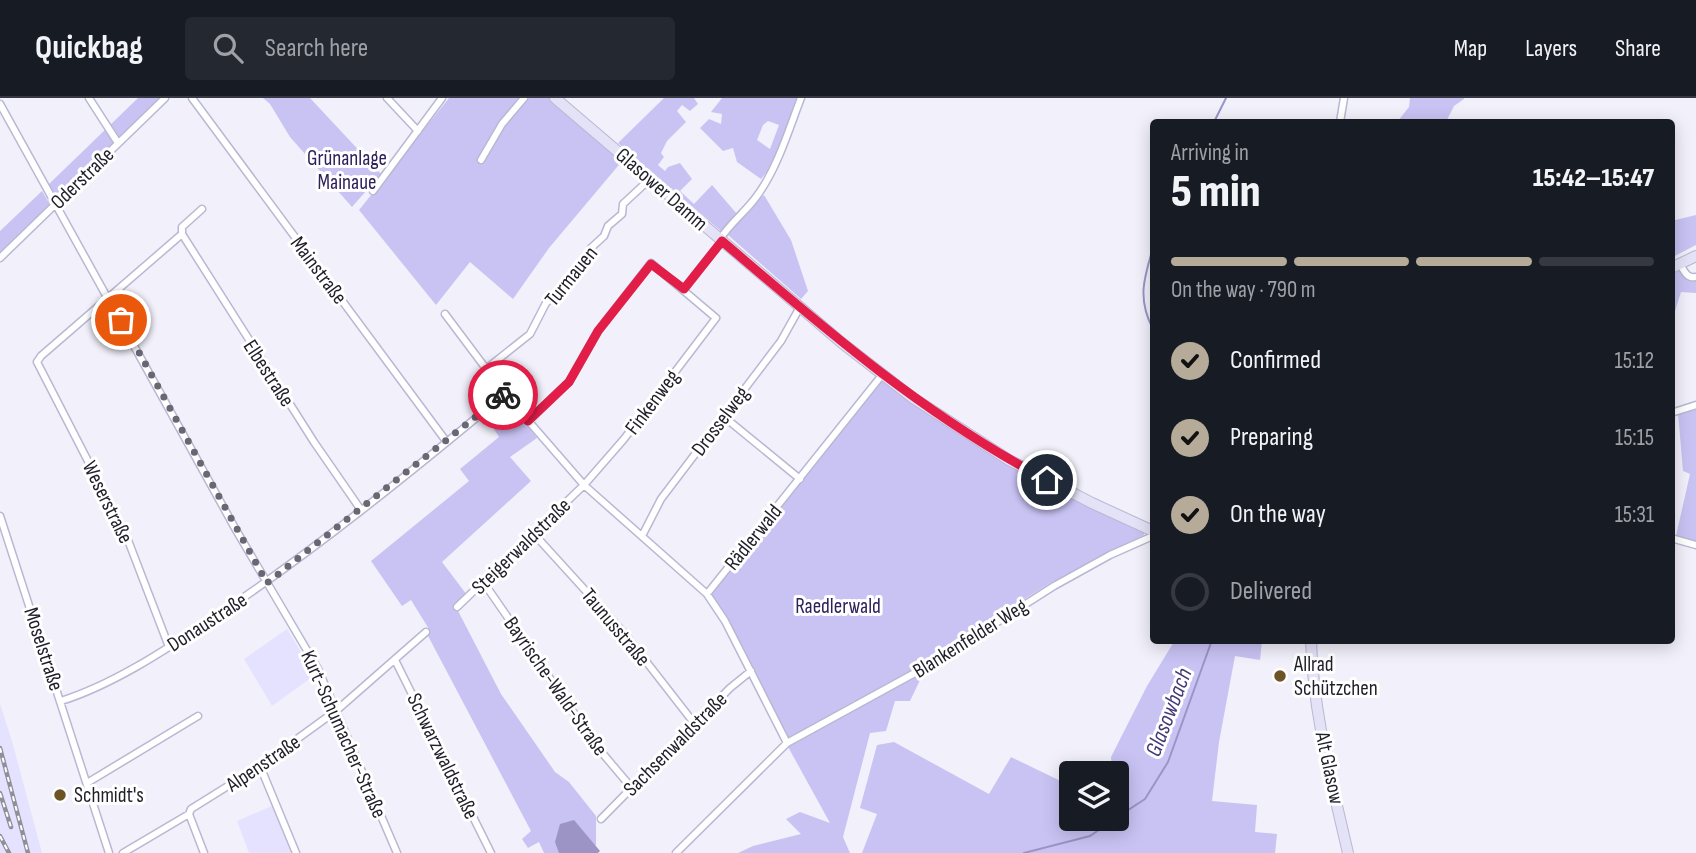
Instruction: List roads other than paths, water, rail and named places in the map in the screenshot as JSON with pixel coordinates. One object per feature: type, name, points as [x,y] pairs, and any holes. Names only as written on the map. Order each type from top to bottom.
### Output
[{"type":"street","points":[[89,98],[118,143]]},
{"type":"street","name":"Oderstraße","points":[[0,258],[165,98]]},
{"type":"street","name":"Mainstraße","points":[[192,98],[446,441]]},
{"type":"street","points":[[387,98],[418,131]]},
{"type":"street","points":[[373,191],[442,98]]},
{"type":"street","points":[[481,160],[502,124],[524,98]]},
{"type":"street","name":"Glasower Damm","points":[[555,98],[882,375],[943,419],[1009,460],[1083,499],[1150,530]]},
{"type":"street","points":[[1340,119],[1344,98]]},
{"type":"street","points":[[528,421],[569,382],[598,331],[651,264],[684,289],[732,222],[760,193],[800,100]]},
{"type":"street","name":"Kurt-Schumacher-Straße","points":[[0,104],[267,583],[318,669],[397,853]]},
{"type":"street","name":"Turmauen","points":[[486,369],[530,334],[546,303],[570,281],[575,270],[587,260],[591,248],[604,236],[608,226],[622,214],[623,204],[650,179]]},
{"type":"street","points":[[108,298],[181,234],[182,227],[202,209]]},
{"type":"street","name":"Elbestraße","points":[[181,234],[291,408],[361,510]]},
{"type":"street","points":[[1696,256],[1675,266],[1685,275],[1696,276]]},
{"type":"street","name":"Finkenweg","points":[[584,485],[624,439],[716,318],[684,289]]},
{"type":"street","name":"Weserstraße","points":[[108,298],[37,362],[126,535],[169,647]]},
{"type":"street","name":"Drosselweg","points":[[642,536],[661,499],[781,341],[800,307]]},
{"type":"street","points":[[444,314],[505,394],[584,485],[707,594],[725,621],[788,743]]},
{"type":"street","name":"Rädlerwald","points":[[707,594],[882,375]]},
{"type":"street","name":"Donaustraße","points":[[61,701],[115,677],[169,647],[267,583],[505,394]]},
{"type":"street","points":[[1675,412],[1696,405]]},
{"type":"street","points":[[723,416],[800,479]]},
{"type":"street","name":"Steigerwaldstraße","points":[[457,607],[584,485]]},
{"type":"street","name":"Moselstraße","points":[[0,516],[109,853]]},
{"type":"street","name":"Taunusstraße","points":[[534,534],[624,633],[694,723]]},
{"type":"street","name":"Blankenfelder Weg","points":[[676,853],[788,743],[933,663],[1054,586],[1110,555],[1150,537]]},
{"type":"street","points":[[1675,539],[1696,545]]},
{"type":"street","name":"Bayrische-Wald-Straße","points":[[484,583],[597,748],[631,787]]},
{"type":"street","name":"Alpenstraße","points":[[123,853],[189,814],[191,809],[260,766],[337,710],[426,632]]},
{"type":"street","name":"Alt Glasow","points":[[1311,644],[1321,730],[1348,853]]},
{"type":"street","name":"Schwarzwaldstraße","points":[[395,660],[491,853]]},
{"type":"street","name":"Sachsenwaldstraße","points":[[601,818],[694,723],[751,671]]},
{"type":"street","points":[[87,783],[198,716]]},
{"type":"street","points":[[260,766],[296,853]]},
{"type":"street","points":[[189,814],[204,853]]},
{"type":"waterway","name":"Glasowbach","points":[[1216,119],[1226,98]]},
{"type":"waterway","name":"Glasowbach","points":[[1150,260],[1144,288],[1145,308],[1150,322]]},
{"type":"waterway","name":"Glasowbach","points":[[1129,809],[1145,799],[1168,762],[1211,644]]},
{"type":"waterway","name":"Glasowbach","points":[[1024,853],[1090,836],[1097,831]]},
{"type":"railway","points":[[0,748],[28,853]]},
{"type":"railway","points":[[0,793],[11,827]]},
{"type":"railway","points":[[0,836],[9,853]]},
{"type":"place","name":"Allrad Schützchen","points":[[1280,676]]},
{"type":"place","name":"Schmidt's","points":[[60,795]]},
{"type":"park label","name":"Grünanlage Mainaue","points":[[347,170]]},
{"type":"park label","name":"Raedlerwald","points":[[838,606]]}]
